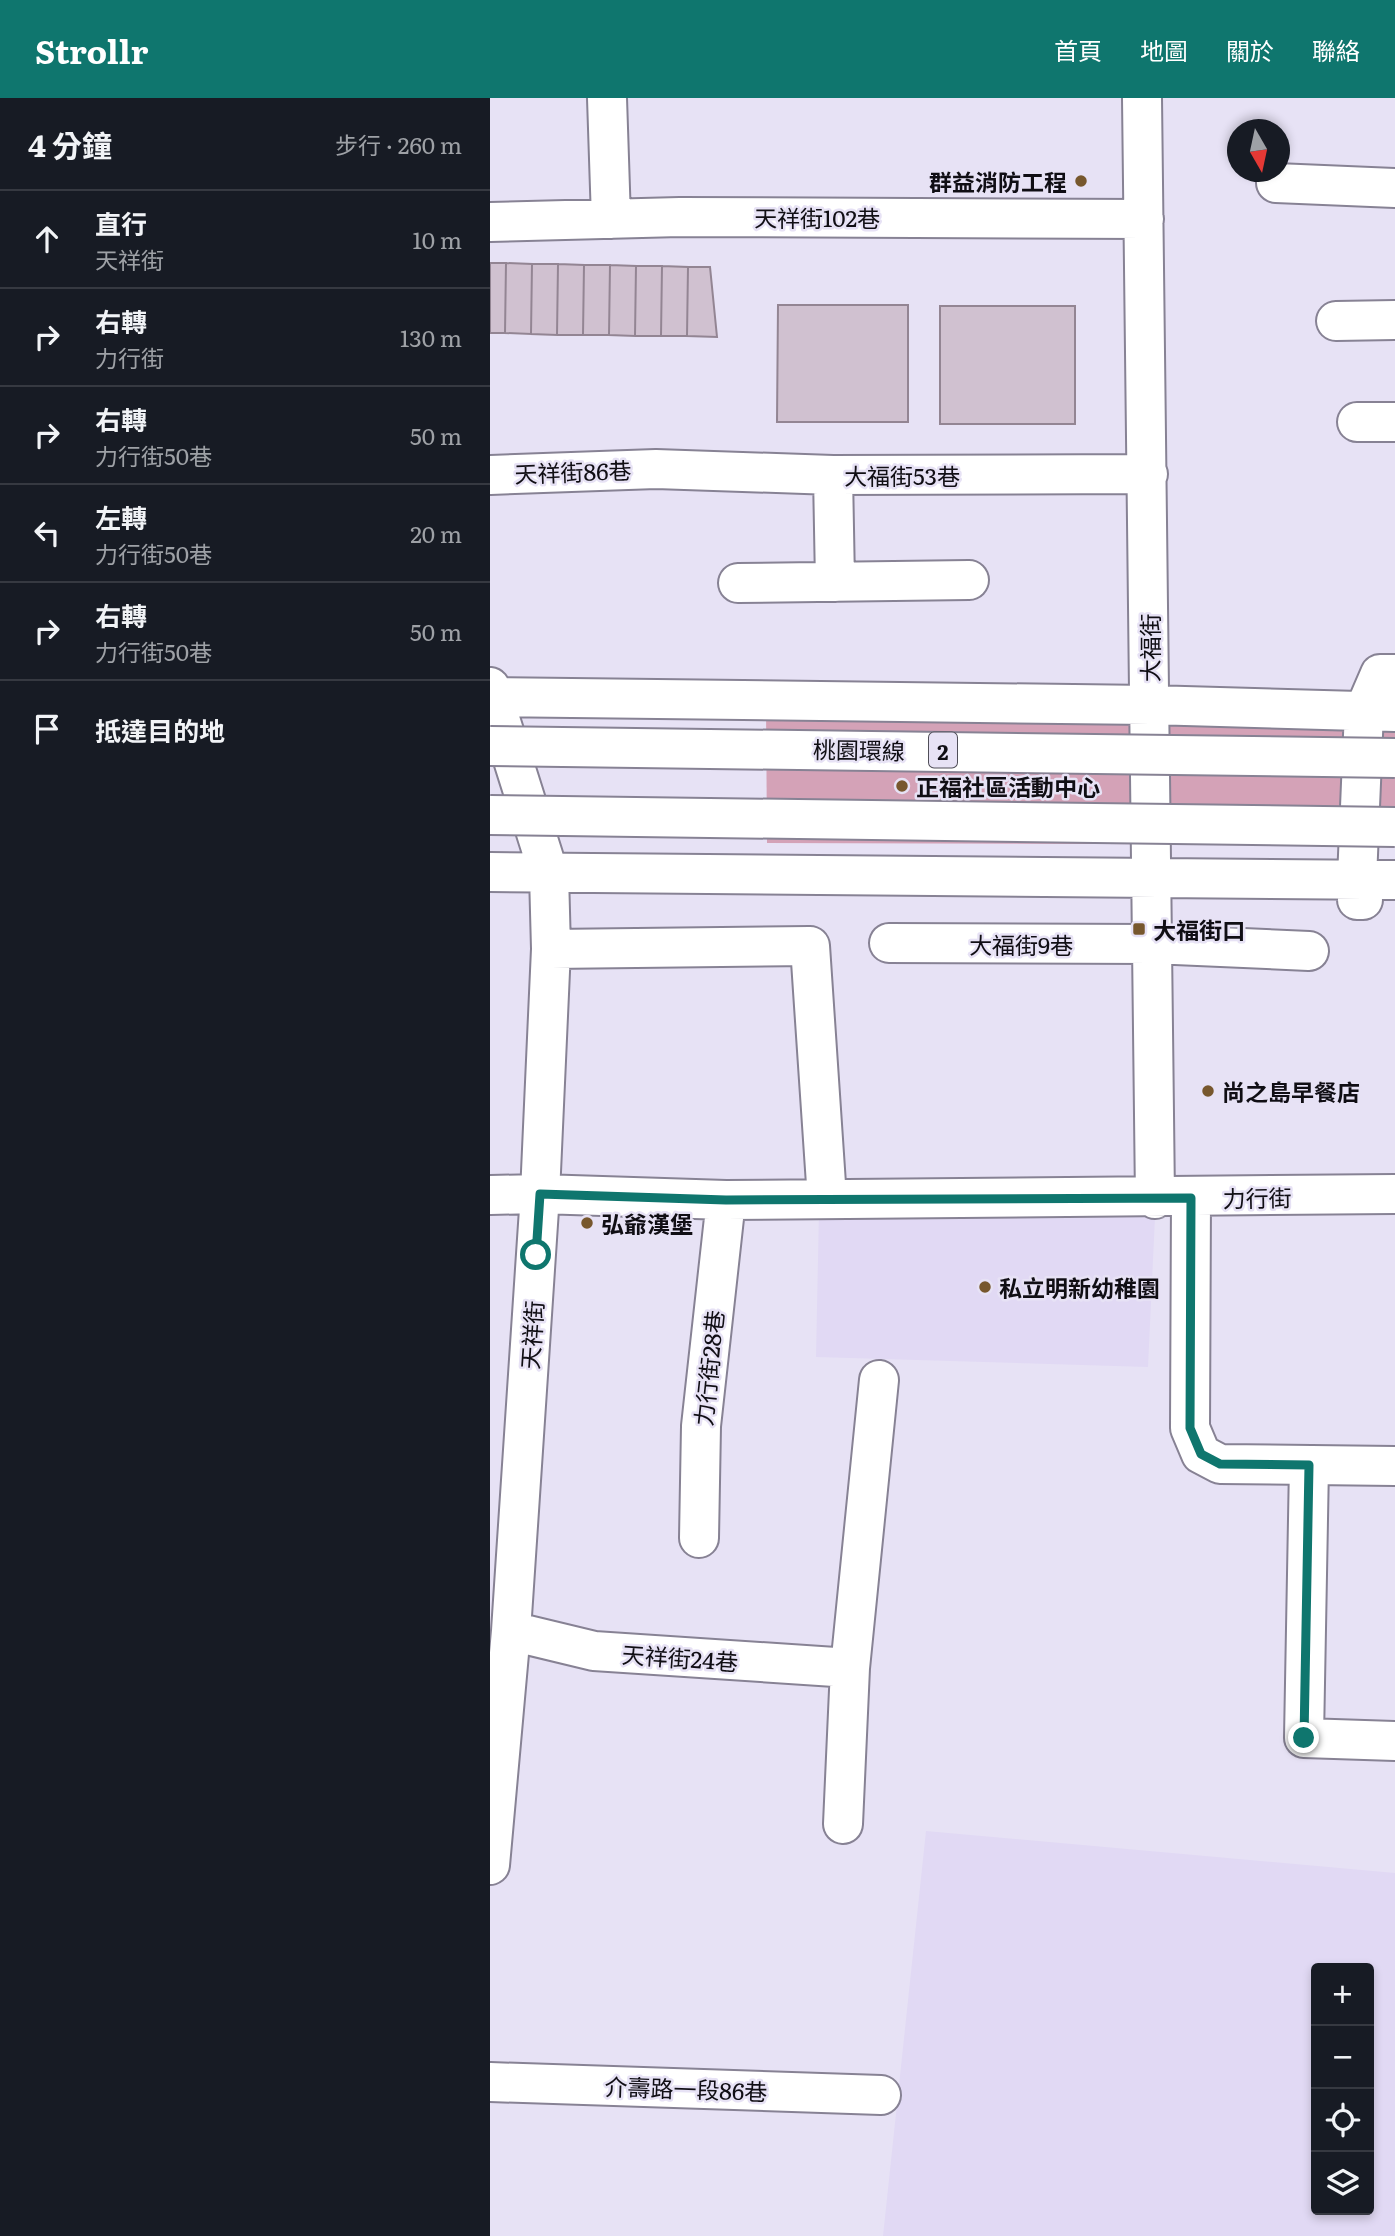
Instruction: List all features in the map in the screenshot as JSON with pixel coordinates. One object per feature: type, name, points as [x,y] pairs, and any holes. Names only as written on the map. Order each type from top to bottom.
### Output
[{"type":"main road","points":[[607,98],[611,219]]},
{"type":"main road","name":"大福街","points":[[1142,98],[1152,944],[1190,1428],[1201,1454],[1220,1464],[1395,1466]]},
{"type":"main road","points":[[1276,183],[1395,188]]},
{"type":"main road","name":"天祥街102巷","points":[[490,222],[611,219],[1144,219]]},
{"type":"main road","points":[[1336,320],[1395,320]]},
{"type":"main road","points":[[1357,422],[1395,422]]},
{"type":"main road","name":"大福街53巷","points":[[656,468],[833,475],[1148,474]]},
{"type":"main road","name":"天祥街86巷","points":[[490,475],[656,468]]},
{"type":"main road","points":[[833,475],[835,582]]},
{"type":"main road","points":[[738,583],[970,580]]},
{"type":"main road","points":[[1395,674],[1380,674],[1380,712],[1357,879],[1357,900],[1395,900]]},
{"type":"main road","points":[[491,693],[1380,712]]},
{"type":"main road","name":"天祥街","points":[[490,1865],[511,1631],[540,1194],[551,949],[549,874],[491,693]]},
{"type":"main road","name":"桃園環線","points":[[490,746],[1395,758]]},
{"type":"main road","points":[[490,815],[1395,827]]},
{"type":"main road","points":[[490,872],[1395,880]]},
{"type":"main road","name":"大福街9巷","points":[[890,943],[1152,944],[1309,951]]},
{"type":"main road","points":[[551,949],[810,946],[827,1199]]},
{"type":"main road","name":"力行街","points":[[490,1195],[726,1200],[1395,1194]]},
{"type":"main road","name":"力行街28巷","points":[[699,1538],[701,1426],[726,1200]]},
{"type":"main road","points":[[844,1824],[850,1668],[879,1380]]},
{"type":"main road","points":[[1309,1465],[1304,1738],[1395,1741]]},
{"type":"main road","name":"天祥街24巷","points":[[511,1631],[594,1651],[850,1668]]},
{"type":"main road","name":"介壽路一段86巷","points":[[490,2082],[881,2095]]},
{"type":"shaded area","points":[[766,706],[1395,727],[1395,845],[767,843]]},
{"type":"shaded area","name":"私立明新幼稚園","points":[[819,1210],[1155,1217],[1148,1367],[816,1357]]},
{"type":"shaded area","points":[[926,1831],[1395,1873],[1395,2236],[883,2236]]},
{"type":"building","points":[[490,263],[506,263],[505,333],[490,333]]},
{"type":"building","points":[[506,263],[532,264],[531,334],[505,333]]},
{"type":"building","points":[[532,264],[558,264],[557,335],[531,334]]},
{"type":"building","points":[[558,264],[584,265],[583,335],[557,335]]},
{"type":"building","points":[[584,265],[610,265],[609,335],[583,335]]},
{"type":"building","points":[[610,265],[636,266],[635,336],[609,335]]},
{"type":"building","points":[[636,266],[662,266],[661,336],[635,336]]},
{"type":"building","points":[[662,266],[688,267],[687,336],[661,336]]},
{"type":"building","points":[[688,267],[710,267],[717,337],[687,336]]},
{"type":"building","points":[[778,305],[908,305],[908,422],[777,422]]},
{"type":"building","points":[[940,306],[1075,306],[1075,424],[940,424]]},
{"type":"place","name":"群益消防工程","points":[[1081,181]]},
{"type":"place","name":"正福社區活動中心","points":[[902,786]]},
{"type":"place","name":"大福街口","points":[[1139,929]]},
{"type":"place","name":"尚之島早餐店","points":[[1208,1091]]},
{"type":"place","name":"弘爺漢堡","points":[[587,1223]]},
{"type":"place","name":"私立明新幼稚園","points":[[985,1287]]},
{"type":"route","points":[[536,1255],[540,1194],[726,1200],[1191,1198],[1190,1428],[1201,1454],[1220,1464],[1309,1465],[1304,1738]]}]
